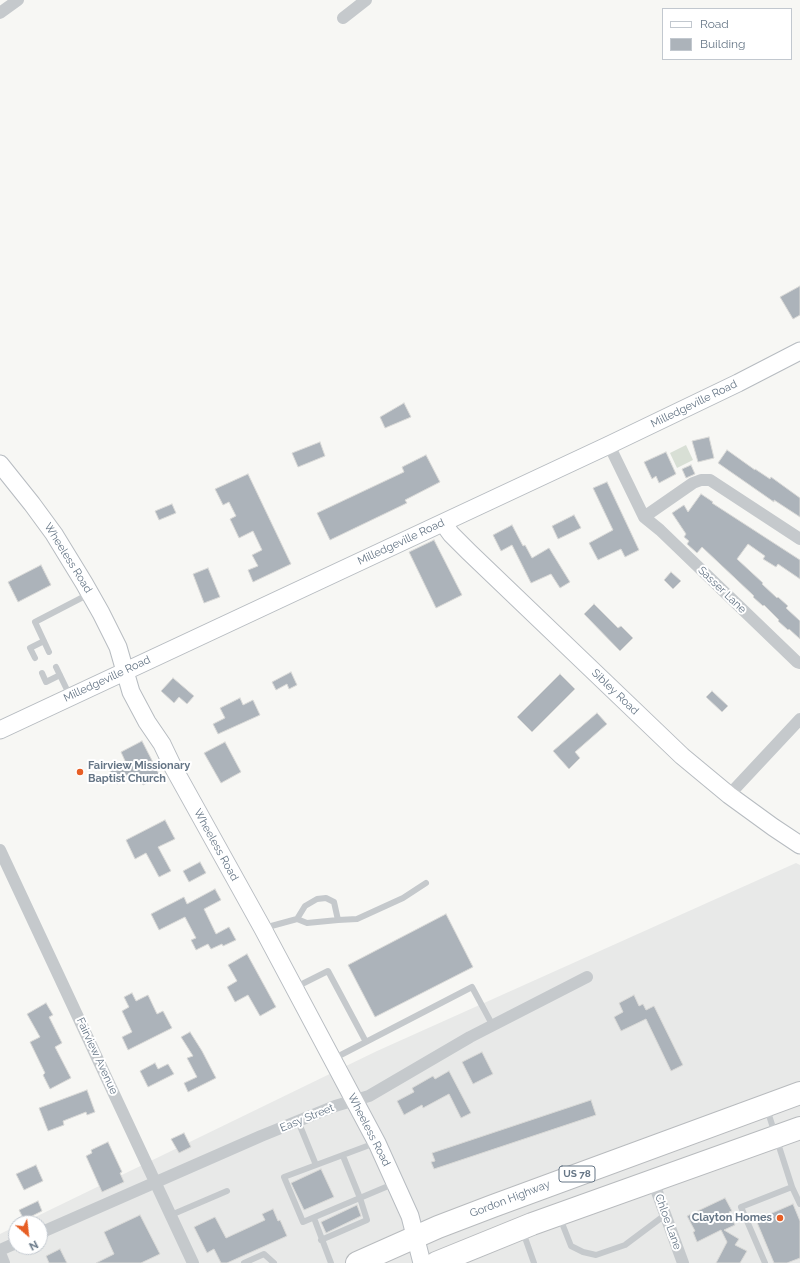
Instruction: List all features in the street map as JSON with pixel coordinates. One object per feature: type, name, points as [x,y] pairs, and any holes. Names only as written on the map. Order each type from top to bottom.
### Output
[{"type":"highway","name":"Gordon Highway","points":[[357,1263],[438,1227],[547,1185],[800,1093]]},
{"type":"highway","points":[[436,1263],[559,1214],[800,1128]]},
{"type":"highway","points":[[467,1263],[502,1236]]},
{"type":"street","points":[[0,13],[18,0]]},
{"type":"street","points":[[343,18],[366,0]]},
{"type":"street","name":"Milledgeville Road","points":[[0,730],[125,670],[609,445],[738,383],[800,351]]},
{"type":"street","name":"Sasser Lane","points":[[609,445],[644,517],[660,530],[797,662],[800,663]]},
{"type":"street","name":"Wheeless Road","points":[[0,464],[32,504],[74,566],[118,646],[132,692],[147,722],[162,744],[173,767],[263,929],[377,1143],[410,1216],[422,1263]]},
{"type":"street","points":[[644,517],[693,483],[701,480],[710,480],[800,539]]},
{"type":"street","name":"Sibley Road","points":[[443,523],[469,552],[682,756],[729,795],[800,845]]},
{"type":"street","points":[[729,795],[800,719]]},
{"type":"street","name":"Fairview Avenue","points":[[0,850],[192,1263]]},
{"type":"street","name":"Easy Street","points":[[48,1229],[155,1182],[298,1122],[354,1100],[369,1096],[470,1037],[587,977]]},
{"type":"street","name":"Chloe Lane","points":[[653,1181],[683,1263]]},
{"type":"street","points":[[0,1251],[4,1263]]},
{"type":"lane","points":[[49,652],[34,622],[90,594]]},
{"type":"lane","points":[[35,658],[30,648],[44,641]]},
{"type":"lane","points":[[56,667],[70,696]]},
{"type":"lane","points":[[42,673],[46,682],[60,675]]},
{"type":"lane","points":[[263,929],[298,919],[307,923],[357,919],[403,898],[426,883]]},
{"type":"lane","points":[[298,919],[305,906],[317,899],[326,898],[334,902],[338,920]]},
{"type":"lane","points":[[294,988],[328,971],[366,1042]]},
{"type":"lane","points":[[332,1059],[472,987],[493,1026]]},
{"type":"lane","points":[[766,1105],[792,1187],[800,1204]]},
{"type":"lane","points":[[298,1122],[316,1165]]},
{"type":"lane","points":[[377,1143],[284,1177],[303,1222],[332,1213],[360,1198],[396,1183]]},
{"type":"lane","points":[[322,1240],[338,1229],[367,1220],[343,1156]]},
{"type":"lane","points":[[765,1263],[741,1207],[792,1187]]},
{"type":"lane","points":[[171,1215],[227,1192]]},
{"type":"lane","points":[[559,1214],[572,1246],[584,1252],[596,1255],[625,1245],[665,1215]]},
{"type":"lane","points":[[314,1218],[331,1263]]},
{"type":"lane","points":[[522,1228],[534,1263]]},
{"type":"lane","points":[[244,1263],[264,1254],[274,1263]]},
{"type":"shaded area","points":[[686,445],[693,460],[677,468],[670,453]]},
{"type":"shaded area","points":[[796,863],[800,865],[800,1263],[0,1263],[0,1234],[8,1230],[8,1255],[48,1255],[48,1215],[39,1215],[377,1051]]},
{"type":"building","points":[[800,286],[800,315],[793,319],[780,297]]},
{"type":"building","points":[[404,403],[411,417],[385,428],[380,417]]},
{"type":"building","points":[[709,437],[714,458],[698,462],[692,441]]},
{"type":"building","points":[[320,442],[325,456],[298,467],[292,453]]},
{"type":"building","points":[[727,450],[755,470],[770,479],[771,477],[800,498],[800,517],[774,500],[774,502],[718,463]]},
{"type":"building","points":[[666,452],[676,474],[659,483],[656,476],[652,479],[644,462]]},
{"type":"building","points":[[426,455],[440,482],[405,500],[407,503],[330,540],[317,513],[404,472],[402,467]]},
{"type":"building","points":[[691,465],[695,474],[686,478],[682,469]]},
{"type":"building","points":[[248,474],[291,564],[253,582],[248,570],[258,566],[252,555],[262,550],[253,531],[239,538],[230,519],[236,516],[229,502],[223,505],[215,489]]},
{"type":"building","points":[[607,482],[639,550],[625,557],[621,549],[598,560],[589,543],[613,530],[593,488]]},
{"type":"building","points":[[701,494],[713,502],[712,503],[800,560],[800,579],[778,564],[776,567],[763,559],[765,556],[748,544],[737,559],[777,598],[778,597],[788,606],[786,608],[800,621],[800,639],[778,621],[779,620],[764,605],[763,606],[753,597],[754,596],[702,547],[697,553],[687,544],[689,541],[684,537],[686,534],[672,513],[684,505],[688,512]]},
{"type":"building","points":[[172,504],[176,513],[159,520],[155,511]]},
{"type":"building","points":[[574,515],[581,528],[558,539],[552,526]]},
{"type":"building","points":[[512,525],[523,546],[525,545],[532,558],[549,548],[570,582],[560,588],[551,574],[531,583],[512,545],[501,551],[493,535]]},
{"type":"building","points":[[434,540],[462,595],[436,608],[409,552]]},
{"type":"building","points":[[41,565],[51,585],[18,602],[8,582]]},
{"type":"building","points":[[208,568],[220,597],[204,603],[193,574]]},
{"type":"building","points":[[671,572],[681,581],[673,589],[664,580]]},
{"type":"building","points":[[594,604],[618,628],[621,626],[633,638],[620,651],[584,614]]},
{"type":"building","points":[[291,672],[297,685],[289,689],[287,684],[276,690],[272,682]]},
{"type":"building","points":[[560,674],[575,689],[532,732],[517,717]]},
{"type":"building","points":[[173,678],[194,696],[187,704],[179,697],[174,703],[161,691]]},
{"type":"building","points":[[712,691],[728,706],[722,712],[706,697]]},
{"type":"building","points":[[240,698],[243,705],[253,700],[260,715],[218,734],[213,724],[225,718],[220,708]]},
{"type":"building","points":[[597,713],[607,724],[575,752],[580,758],[569,769],[553,751]]},
{"type":"building","points":[[142,741],[160,776],[143,785],[138,774],[117,784],[110,771],[126,763],[121,752]]},
{"type":"building","points":[[225,742],[241,772],[221,783],[204,753]]},
{"type":"building","points":[[165,820],[175,839],[158,847],[171,871],[159,877],[146,853],[135,859],[126,840]]},
{"type":"building","points":[[200,862],[206,873],[189,882],[183,871]]},
{"type":"building","points":[[215,889],[221,900],[204,909],[216,934],[229,927],[236,940],[223,946],[222,944],[211,949],[208,944],[196,950],[191,940],[196,938],[185,917],[159,930],[151,914],[184,897],[187,904]]},
{"type":"building","points":[[446,914],[473,967],[375,1017],[348,965]]},
{"type":"building","points":[[247,954],[276,1007],[260,1016],[248,995],[235,1002],[227,987],[237,981],[228,965]]},
{"type":"building","points":[[132,993],[136,1001],[148,995],[157,1014],[163,1011],[172,1028],[128,1050],[122,1037],[132,1032],[122,1011],[129,1007],[124,997]]},
{"type":"building","points":[[634,995],[639,1006],[643,1004],[646,1010],[654,1006],[683,1065],[671,1071],[646,1019],[621,1031],[614,1017],[623,1012],[619,1003]]},
{"type":"building","points":[[46,1003],[53,1015],[49,1017],[62,1043],[55,1047],[71,1078],[50,1089],[43,1075],[45,1073],[30,1042],[40,1037],[27,1014]]},
{"type":"building","points":[[190,1032],[216,1078],[188,1092],[184,1083],[197,1077],[187,1058],[193,1056],[181,1037]]},
{"type":"building","points":[[482,1052],[493,1074],[473,1084],[462,1062]]},
{"type":"building","points":[[155,1063],[158,1069],[168,1064],[174,1074],[148,1087],[140,1071]]},
{"type":"building","points":[[449,1071],[471,1113],[461,1118],[449,1094],[423,1108],[422,1105],[404,1115],[397,1101],[414,1092],[412,1088],[433,1076],[435,1079]]},
{"type":"building","points":[[87,1090],[95,1112],[87,1115],[86,1112],[63,1121],[64,1125],[48,1131],[39,1108]]},
{"type":"building","points":[[591,1100],[596,1115],[434,1169],[431,1162],[435,1161],[432,1153]]},
{"type":"building","points":[[184,1133],[191,1147],[179,1153],[171,1139]]},
{"type":"building","points":[[108,1142],[122,1172],[120,1173],[124,1182],[102,1192],[86,1156],[92,1153],[91,1150]]},
{"type":"building","points":[[36,1165],[43,1181],[24,1190],[16,1174]]},
{"type":"building","points":[[321,1169],[334,1197],[304,1210],[291,1183]]},
{"type":"building","points":[[725,1198],[732,1211],[729,1212],[735,1225],[724,1230],[739,1239],[735,1245],[747,1251],[740,1263],[716,1263],[727,1242],[721,1230],[697,1242],[693,1232],[695,1231],[687,1216]]},
{"type":"building","points":[[38,1201],[42,1211],[34,1215],[22,1215],[19,1210]]},
{"type":"building","points":[[793,1204],[800,1221],[800,1258],[787,1263],[774,1263],[756,1220]]},
{"type":"building","points":[[357,1205],[361,1216],[326,1233],[321,1222]]},
{"type":"building","points":[[273,1209],[287,1236],[227,1263],[221,1263],[214,1249],[207,1253],[194,1227],[215,1217],[226,1238],[265,1220],[262,1214]]},
{"type":"building","points":[[140,1215],[160,1254],[141,1263],[96,1263],[114,1254],[104,1232]]},
{"type":"building","points":[[60,1249],[67,1263],[49,1263],[46,1256]]},
{"type":"place","name":"Fairview Missionary Baptist Church","points":[[80,772]]},
{"type":"place","name":"Clayton Homes","points":[[780,1218]]}]
